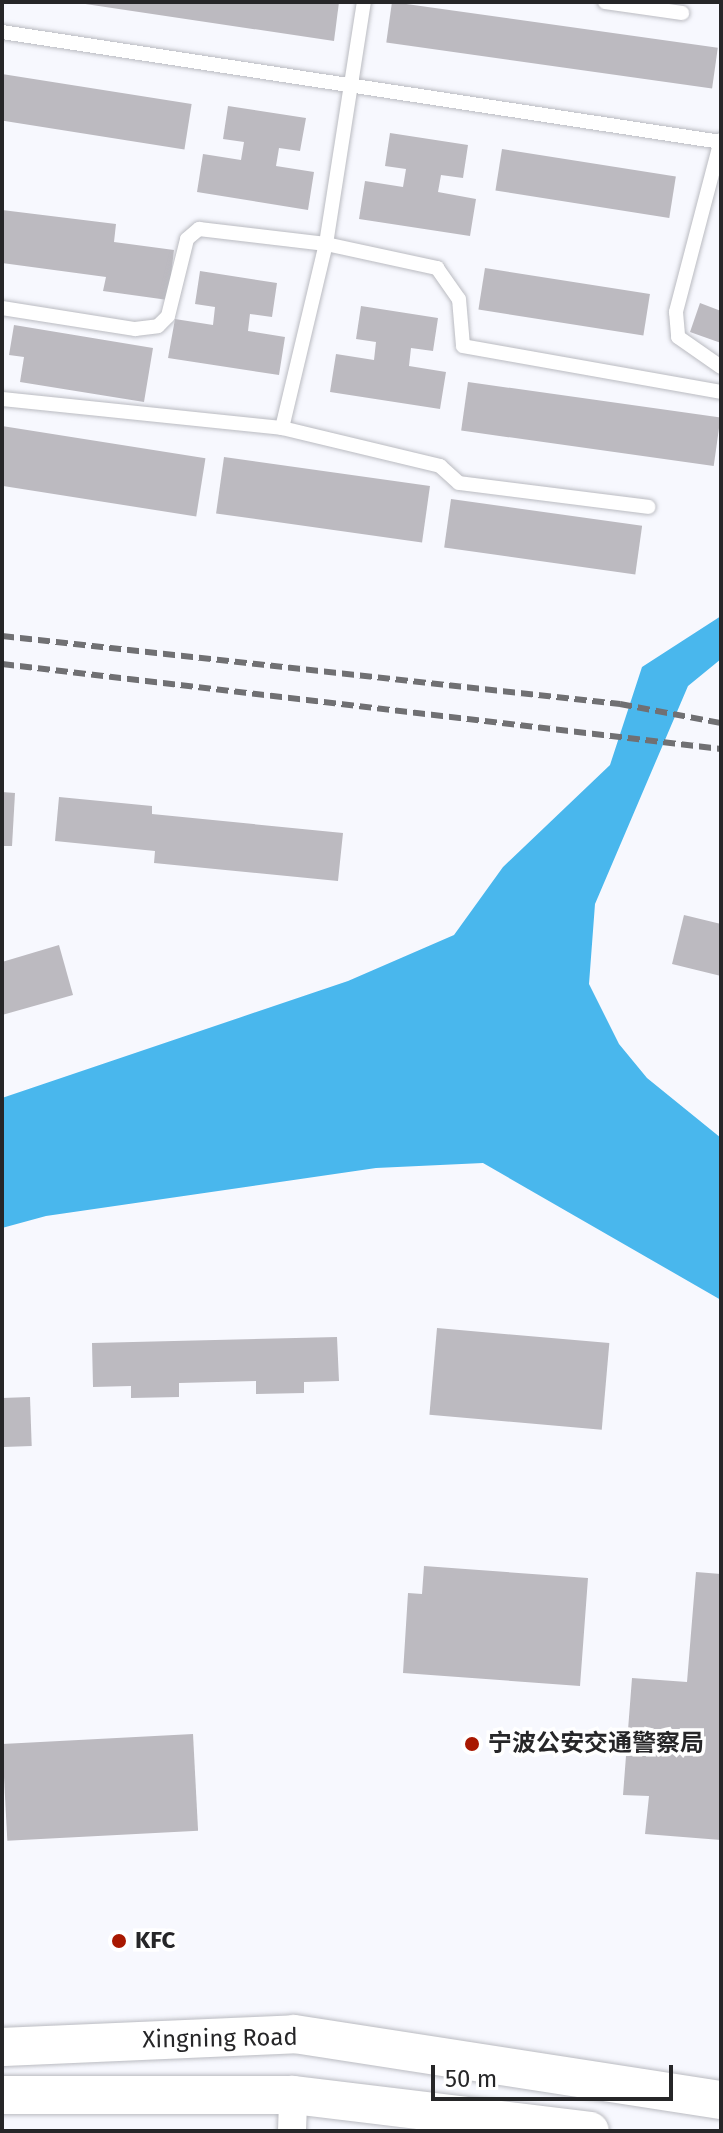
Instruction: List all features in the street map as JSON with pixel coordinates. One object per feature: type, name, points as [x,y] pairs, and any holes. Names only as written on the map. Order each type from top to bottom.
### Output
[{"type":"main road","name":"Xingning Road","points":[[2,2047],[294,2034],[721,2100]]},
{"type":"main road","points":[[2,2095],[590,2131]]},
{"type":"lane","points":[[282,428],[326,244],[364,2]]},
{"type":"lane","points":[[605,2],[682,13]]},
{"type":"lane","points":[[2,32],[721,141],[717,172],[676,312],[678,337],[721,367]]},
{"type":"lane","points":[[2,308],[135,329],[158,326],[168,316],[187,239],[199,229],[326,244],[437,268],[459,299],[463,346],[721,392]]},
{"type":"lane","points":[[2,399],[282,428],[440,466],[459,483],[648,507]]},
{"type":"water","points":[[721,616],[721,659],[688,686],[595,904],[589,984],[619,1044],[647,1078],[721,1138],[721,1300],[483,1163],[376,1168],[46,1216],[2,1228],[2,1098],[348,981],[454,935],[503,867],[610,765],[642,667]]},
{"type":"building","points":[[72,2],[339,2],[334,41]]},
{"type":"building","points":[[392,2],[718,48],[712,88],[386,43]]},
{"type":"building","points":[[2,74],[192,104],[184,149],[2,121]]},
{"type":"building","points":[[228,106],[306,118],[300,151],[279,148],[276,166],[314,172],[308,210],[197,192],[203,154],[241,160],[244,142],[223,139]]},
{"type":"building","points":[[390,133],[468,145],[463,178],[441,175],[438,192],[476,199],[470,236],[359,219],[365,181],[403,187],[406,169],[385,166]]},
{"type":"building","points":[[502,149],[676,177],[669,218],[495,190]]},
{"type":"building","points":[[2,210],[116,224],[114,242],[174,250],[168,300],[103,291],[106,277],[2,263]]},
{"type":"building","points":[[485,268],[650,294],[643,336],[478,309]]},
{"type":"building","points":[[200,271],[277,283],[272,317],[250,314],[248,331],[285,337],[279,375],[168,358],[175,319],[213,325],[215,307],[195,304]]},
{"type":"building","points":[[700,303],[721,311],[721,343],[690,332]]},
{"type":"building","points":[[361,306],[438,318],[433,351],[411,348],[409,366],[446,372],[440,409],[330,392],[336,354],[374,360],[376,342],[356,339]]},
{"type":"building","points":[[14,325],[153,348],[144,402],[20,382],[24,357],[9,355]]},
{"type":"building","points":[[468,382],[721,417],[714,466],[461,431]]},
{"type":"building","points":[[2,426],[205,458],[196,516],[2,486]]},
{"type":"building","points":[[224,457],[430,486],[422,542],[216,513]]},
{"type":"building","points":[[451,499],[642,526],[635,574],[444,548]]},
{"type":"building","points":[[2,792],[15,793],[12,846],[2,846]]},
{"type":"building","points":[[59,797],[152,806],[152,814],[343,833],[338,881],[154,863],[155,851],[55,841]]},
{"type":"building","points":[[684,915],[721,924],[721,976],[672,964]]},
{"type":"building","points":[[59,945],[73,995],[2,1015],[2,962]]},
{"type":"building","points":[[437,1328],[609,1343],[602,1430],[429,1415]]},
{"type":"building","points":[[337,1337],[339,1381],[304,1382],[304,1393],[256,1394],[256,1381],[179,1383],[179,1397],[131,1398],[131,1386],[93,1387],[92,1343]]},
{"type":"building","points":[[30,1397],[32,1446],[4,1447],[2,1398]]},
{"type":"building","points":[[424,1566],[588,1578],[580,1686],[403,1673],[408,1593],[422,1594]]},
{"type":"building","points":[[696,1572],[721,1574],[721,1840],[645,1834],[649,1796],[623,1795],[632,1678],[687,1682]]},
{"type":"building","points":[[193,1734],[198,1831],[7,1841],[2,1744]]},
{"type":"railway","points":[[2,636],[620,704],[721,723]]},
{"type":"railway","points":[[2,664],[721,749]]},
{"type":"place","name":"宁波公安交通警察局","points":[[472,1744]]},
{"type":"place","name":"KFC","points":[[119,1941]]}]
